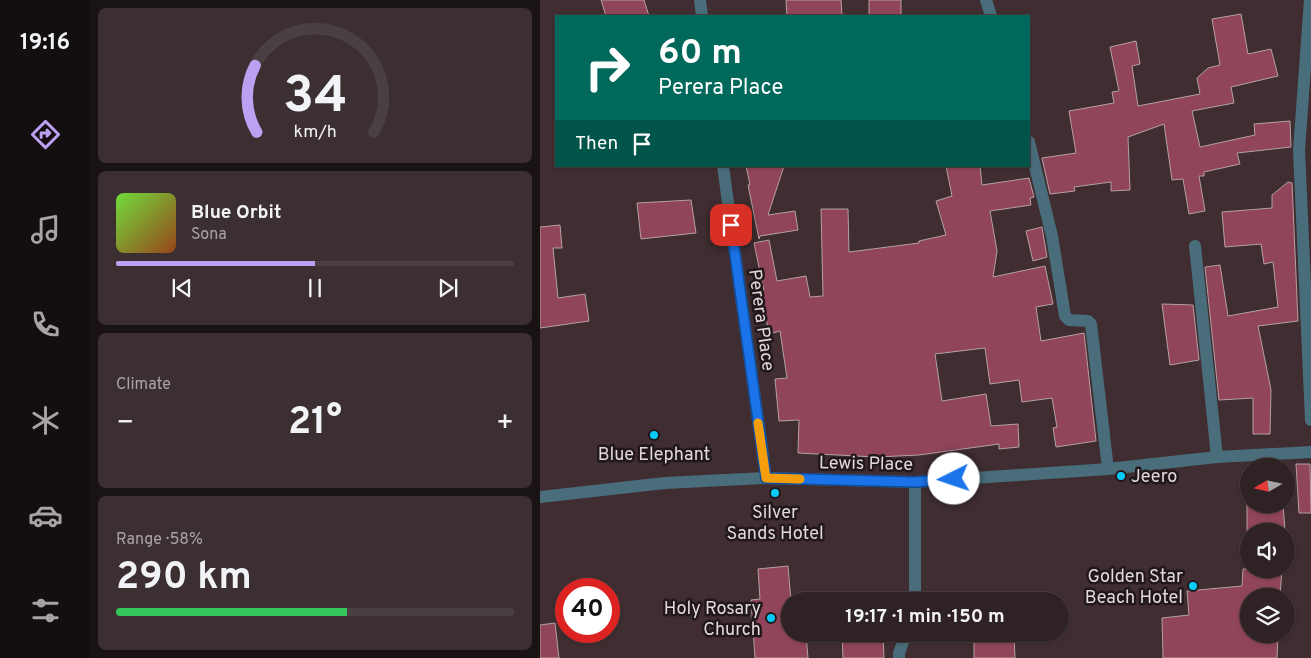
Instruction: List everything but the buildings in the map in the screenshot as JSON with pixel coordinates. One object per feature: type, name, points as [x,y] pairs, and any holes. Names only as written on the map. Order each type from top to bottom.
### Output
[{"type":"street","points":[[700,0],[702,15]]},
{"type":"street","points":[[986,0],[991,15]]},
{"type":"street","points":[[1310,0],[1299,150],[1311,420]]},
{"type":"street","points":[[1030,146],[1052,236],[1065,316],[1069,320],[1088,321],[1091,324],[1108,469]]},
{"type":"street","name":"Perera Place","points":[[723,167],[766,478]]},
{"type":"street","points":[[1195,246],[1217,457]]},
{"type":"street","name":"Lewis Place","points":[[540,497],[665,483],[766,478],[915,482],[1108,469],[1217,457],[1311,452]]},
{"type":"street","points":[[915,482],[915,592]]},
{"type":"street","points":[[899,658],[903,642]]},
{"type":"slow traffic","points":[[758,423],[766,478],[800,479]]},
{"type":"place","name":"Blue Elephant","points":[[654,435]]},
{"type":"place","name":"Jeero","points":[[1121,476]]},
{"type":"place","name":"Silver Sands Hotel","points":[[775,493]]},
{"type":"place","name":"Golden Star Beach Hotel","points":[[1193,586]]},
{"type":"place","name":"Holy Rosary Church","points":[[771,618]]},
{"type":"route","points":[[731,225],[766,478],[915,482],[954,479]]}]
